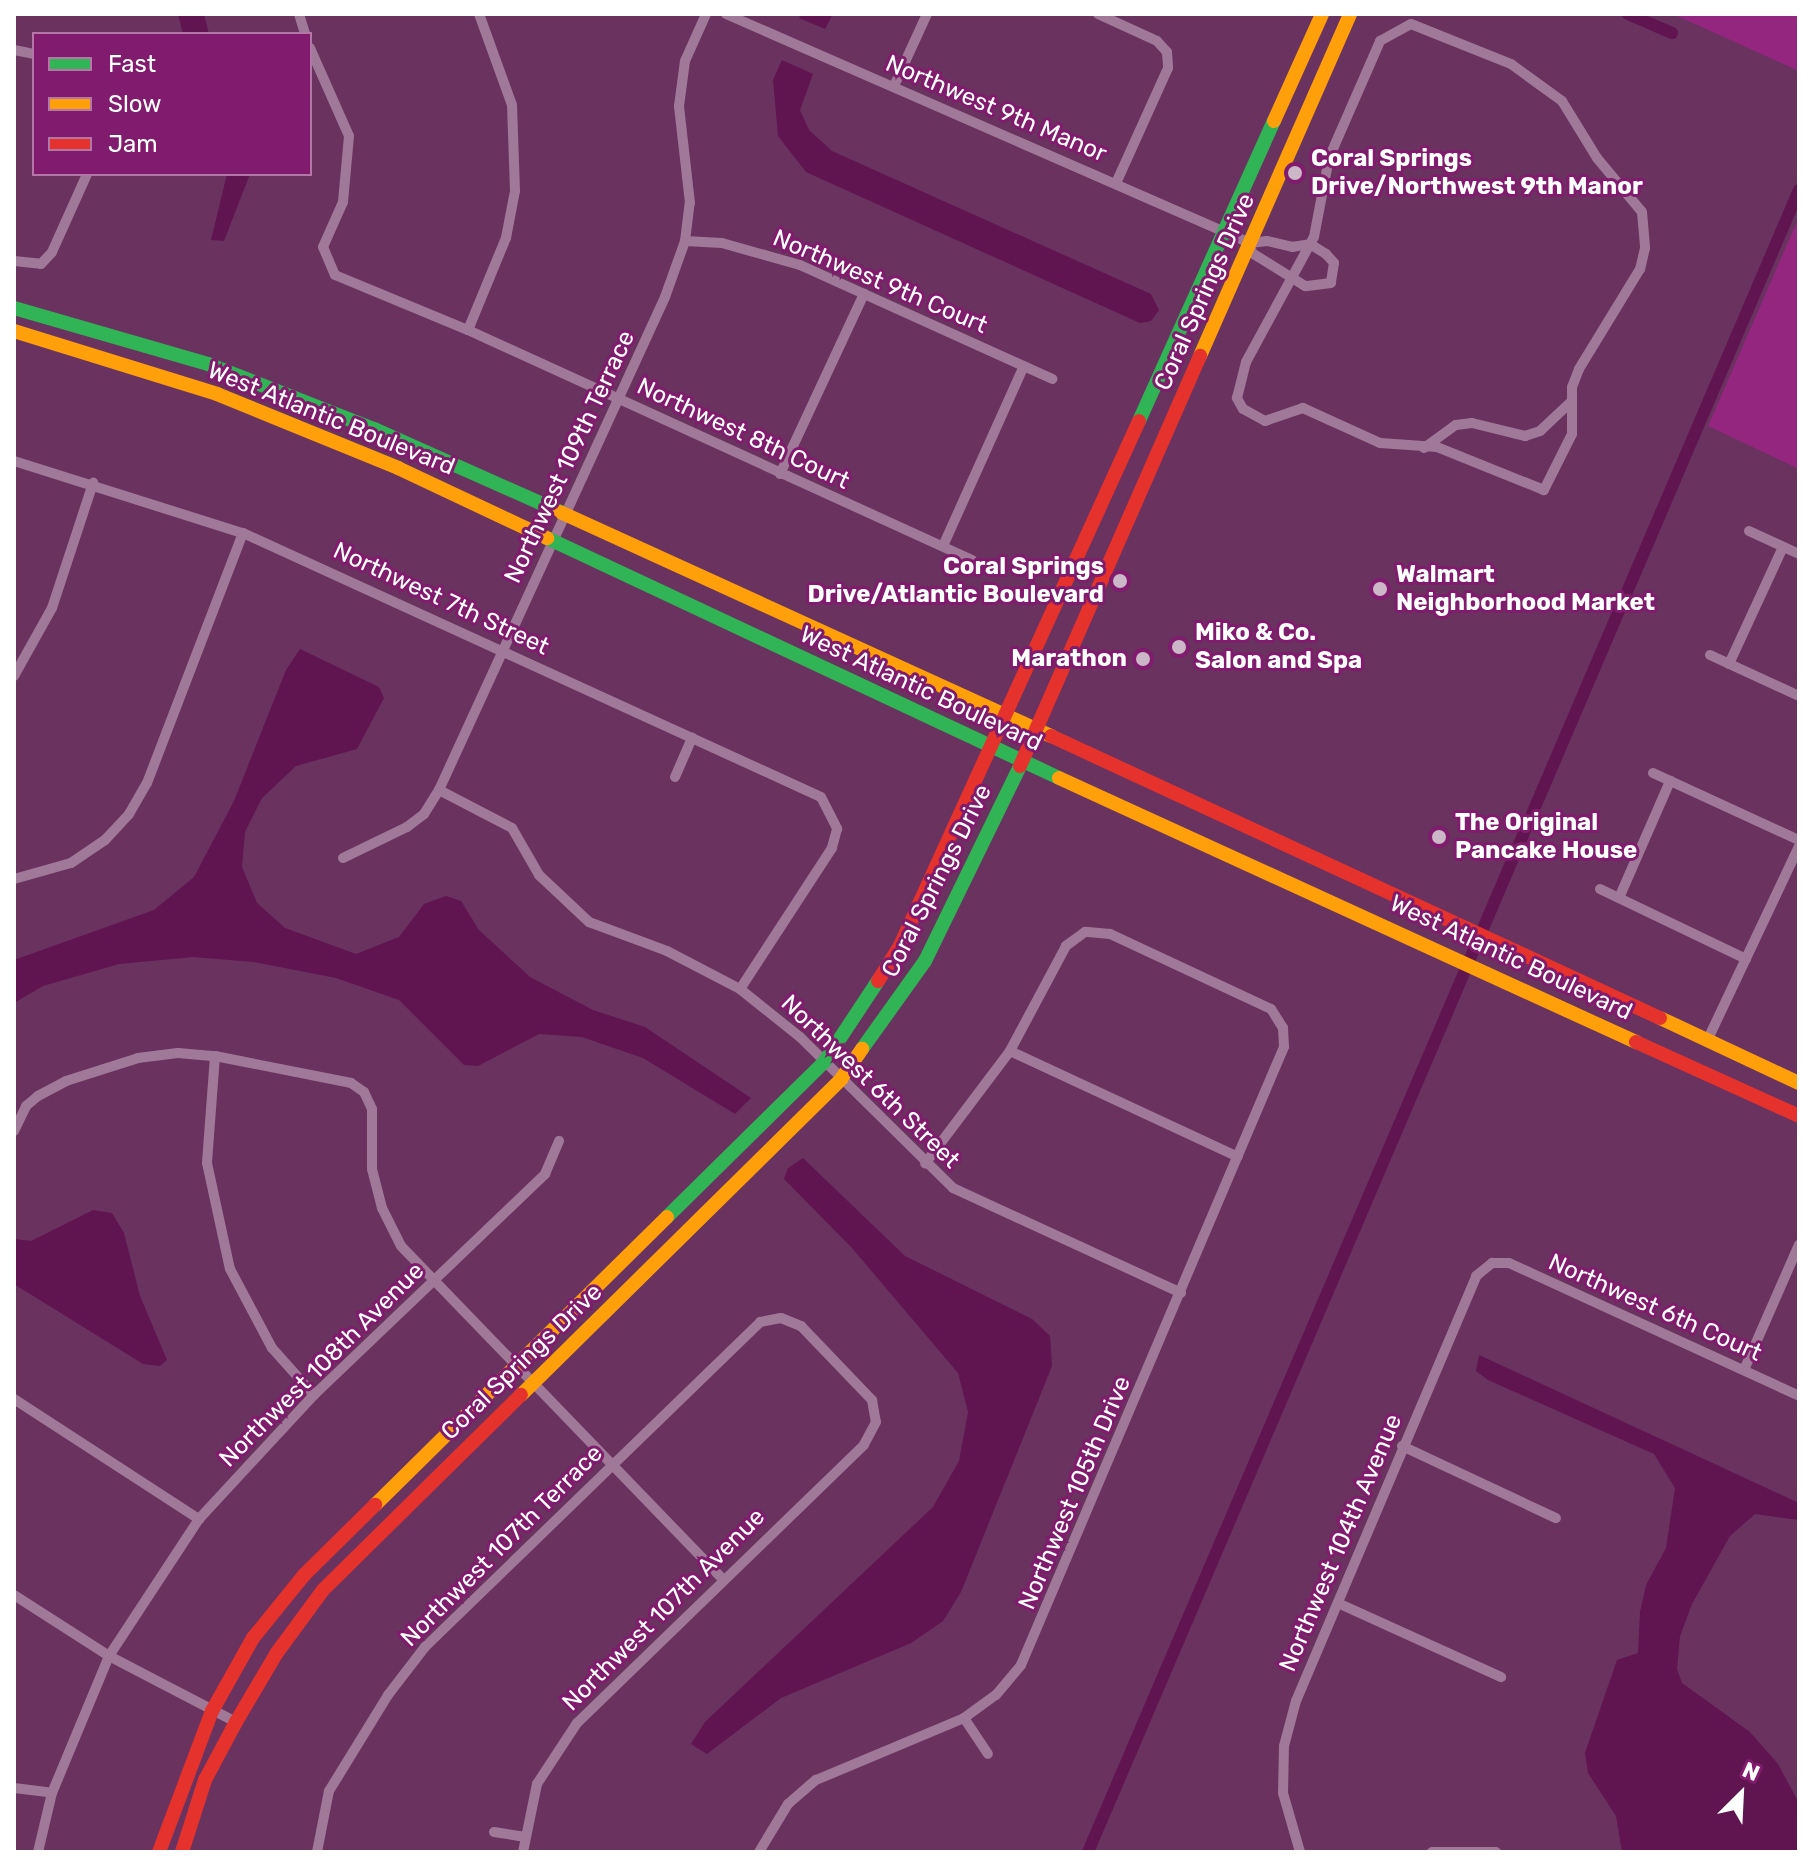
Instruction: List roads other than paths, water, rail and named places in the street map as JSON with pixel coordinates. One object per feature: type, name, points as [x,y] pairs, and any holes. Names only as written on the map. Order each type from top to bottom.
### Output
[{"type":"main road","name":"Coral Springs Drive","points":[[159,1852],[212,1711],[253,1638],[304,1575],[825,1061],[899,948],[1322,14]]},
{"type":"main road","name":"Coral Springs Drive","points":[[182,1852],[205,1780],[236,1722],[276,1654],[323,1590],[841,1079],[925,961],[1022,761],[1350,14]]},
{"type":"main road","name":"West Atlantic Boulevard","points":[[14,308],[221,369],[374,429],[1007,715],[1799,1083]]},
{"type":"main road","name":"West Atlantic Boulevard","points":[[14,331],[281,417],[554,541],[992,748],[1799,1116]]},
{"type":"street","points":[[468,330],[506,238],[515,191],[512,105],[479,14]]},
{"type":"street","name":"Northwest 109th Terrace","points":[[343,858],[407,827],[424,814],[439,790],[618,399],[685,241],[690,203],[679,106],[685,61],[706,14]]},
{"type":"street","name":"Northwest 9th Manor","points":[[726,14],[1250,243]]},
{"type":"street","points":[[894,86],[927,14]]},
{"type":"street","points":[[1098,14],[1157,41],[1167,52],[1168,68],[1116,183]]},
{"type":"street","points":[[1411,24],[1426,26],[1511,64],[1562,101],[1597,158],[1634,197],[1644,221],[1640,269],[1589,347],[1572,387],[1572,434],[1544,490],[1437,447],[1380,443],[1303,408],[1265,421],[1243,409],[1236,388],[1246,362],[1310,244],[1321,218],[1329,158],[1389,32],[1411,24]]},
{"type":"street","name":"Northwest 8th Court","points":[[312,53],[349,136],[343,202],[323,247],[326,262],[335,275],[468,330],[972,560]]},
{"type":"street","points":[[14,261],[41,264],[52,252],[86,176]]},
{"type":"street","name":"Northwest 9th Court","points":[[685,241],[762,253],[864,294],[1053,379]]},
{"type":"street","points":[[1250,243],[1310,244],[1334,263],[1331,283],[1314,288],[1291,277],[1272,260],[1252,253],[1250,243]]},
{"type":"street","points":[[780,474],[864,294]]},
{"type":"street","points":[[943,546],[1024,366]]},
{"type":"street","points":[[1424,448],[1456,425],[1472,423],[1525,436],[1540,431],[1572,401]]},
{"type":"street","name":"Northwest 7th Street","points":[[14,461],[93,483],[243,533],[503,649],[821,797],[833,813],[837,829],[832,848],[740,989]]},
{"type":"street","points":[[14,676],[56,597],[93,483]]},
{"type":"street","points":[[1749,531],[1799,554]]},
{"type":"street","points":[[14,879],[71,863],[113,831],[147,783],[243,533]]},
{"type":"street","points":[[1729,664],[1783,547]]},
{"type":"street","points":[[1710,655],[1799,696]]},
{"type":"street","points":[[675,777],[692,738]]},
{"type":"street","points":[[1653,773],[1799,843],[1707,1041]]},
{"type":"street","points":[[1619,898],[1670,781]]},
{"type":"street","name":"Northwest 6th Street","points":[[439,790],[512,828],[539,875],[558,898],[589,922],[677,955],[740,989],[825,1061],[925,1164],[953,1188],[990,1208],[1181,1293]]},
{"type":"street","points":[[1600,889],[1746,959]]},
{"type":"street","name":"Northwest 105th Drive","points":[[759,1852],[788,1804],[816,1780],[964,1718],[996,1695],[1021,1665],[1284,1047],[1283,1028],[1271,1009],[1110,934],[1085,932],[1066,946],[1010,1051]]},
{"type":"street","points":[[925,1164],[1010,1051],[1238,1157]]},
{"type":"street","points":[[14,1131],[26,1106],[38,1096],[99,1068],[178,1053],[215,1056],[351,1083],[364,1092],[372,1109],[372,1169],[382,1208],[401,1246],[722,1578]]},
{"type":"street","points":[[215,1056],[207,1163],[230,1269],[272,1348],[314,1395]]},
{"type":"street","name":"Northwest 108th Avenue","points":[[38,1852],[52,1793],[109,1656],[199,1519],[314,1395],[545,1174],[559,1141]]},
{"type":"street","points":[[1744,1370],[1799,1245]]},
{"type":"street","name":"Northwest 6th Court","points":[[1492,1263],[1509,1263],[1799,1396]]},
{"type":"street","name":"Northwest 104th Avenue","points":[[1300,1852],[1283,1793],[1284,1746],[1296,1701],[1340,1604],[1402,1446],[1476,1276],[1492,1263]]},
{"type":"street","name":"Northwest 107th Terrace","points":[[317,1852],[329,1791],[388,1695],[425,1647],[760,1322],[781,1318],[801,1326],[872,1400],[876,1422]]},
{"type":"street","points":[[14,1399],[199,1519]]},
{"type":"street","name":"Northwest 107th Avenue","points":[[523,1852],[537,1784],[553,1753],[722,1578],[864,1445],[876,1422]]},
{"type":"street","points":[[1402,1446],[1556,1518]]},
{"type":"street","points":[[14,1595],[109,1656],[236,1722]]},
{"type":"street","points":[[1340,1604],[1501,1677]]},
{"type":"street","points":[[964,1718],[988,1754]]},
{"type":"street","points":[[14,1788],[52,1793]]},
{"type":"street","points":[[494,1832],[524,1837]]},
{"type":"street","points":[[1432,1852],[1496,1852]]},
{"type":"waterway","points":[[1628,14],[1672,33]]},
{"type":"waterway","points":[[1088,1852],[1799,190]]},
{"type":"place","name":"Coral Springs Drive/Northwest 9th Manor","points":[[1295,173]]},
{"type":"place","name":"Coral Springs Drive/Atlantic Boulevard","points":[[1120,581]]},
{"type":"place","name":"Walmart Neighborhood Market","points":[[1380,589]]},
{"type":"place","name":"Miko & Co. Salon and Spa","points":[[1179,647]]},
{"type":"place","name":"Marathon","points":[[1143,659]]},
{"type":"place","name":"The Original Pancake House","points":[[1439,837]]}]
